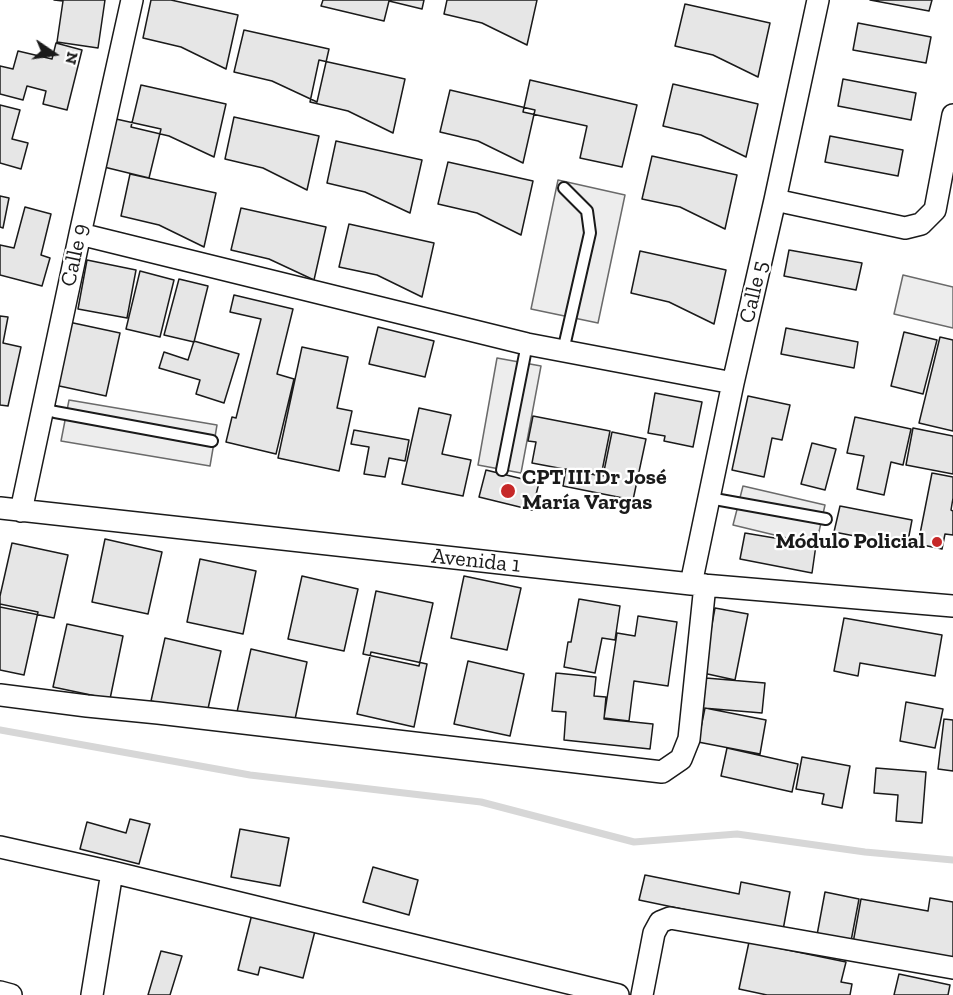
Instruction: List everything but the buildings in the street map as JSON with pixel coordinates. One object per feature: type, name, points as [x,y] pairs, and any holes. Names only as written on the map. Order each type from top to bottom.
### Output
[{"type":"street","name":"Calle 9","points":[[10,509],[42,408],[132,0]]},
{"type":"street","name":"Calle 5","points":[[0,695],[662,772],[681,759],[689,739],[698,585],[709,498],[818,0]]},
{"type":"street","points":[[775,200],[905,228],[921,224],[935,210],[947,178],[953,116]]},
{"type":"street","points":[[80,234],[527,344],[733,383]]},
{"type":"street","name":"Avenida 1","points":[[10,509],[698,585],[953,606]]},
{"type":"street","points":[[0,848],[112,872],[618,995]]},
{"type":"street","points":[[92,995],[112,872]]},
{"type":"street","points":[[642,995],[654,933],[660,922],[670,918],[953,968]]},
{"type":"street","points":[[0,992],[11,995]]},
{"type":"lane","points":[[563,351],[590,233],[587,211],[564,188]]},
{"type":"lane","points":[[502,470],[527,344]]},
{"type":"lane","points":[[42,408],[212,441]]},
{"type":"lane","points":[[709,498],[826,519]]},
{"type":"shaded area","points":[[558,180],[625,195],[598,323],[531,309]]},
{"type":"shaded area","points":[[903,275],[953,287],[953,328],[894,314]]},
{"type":"shaded area","points":[[497,358],[541,366],[521,473],[478,465]]},
{"type":"shaded area","points":[[69,400],[217,425],[210,466],[61,441]]},
{"type":"shaded area","points":[[743,486],[825,505],[816,545],[733,525]]},
{"type":"waterway","points":[[0,730],[250,775],[481,802],[634,842],[737,834],[865,852],[953,860]]},
{"type":"place","name":"CPT III Dr José María Vargas","points":[[508,491]]},
{"type":"place","name":"Módulo Policial","points":[[937,542]]}]
